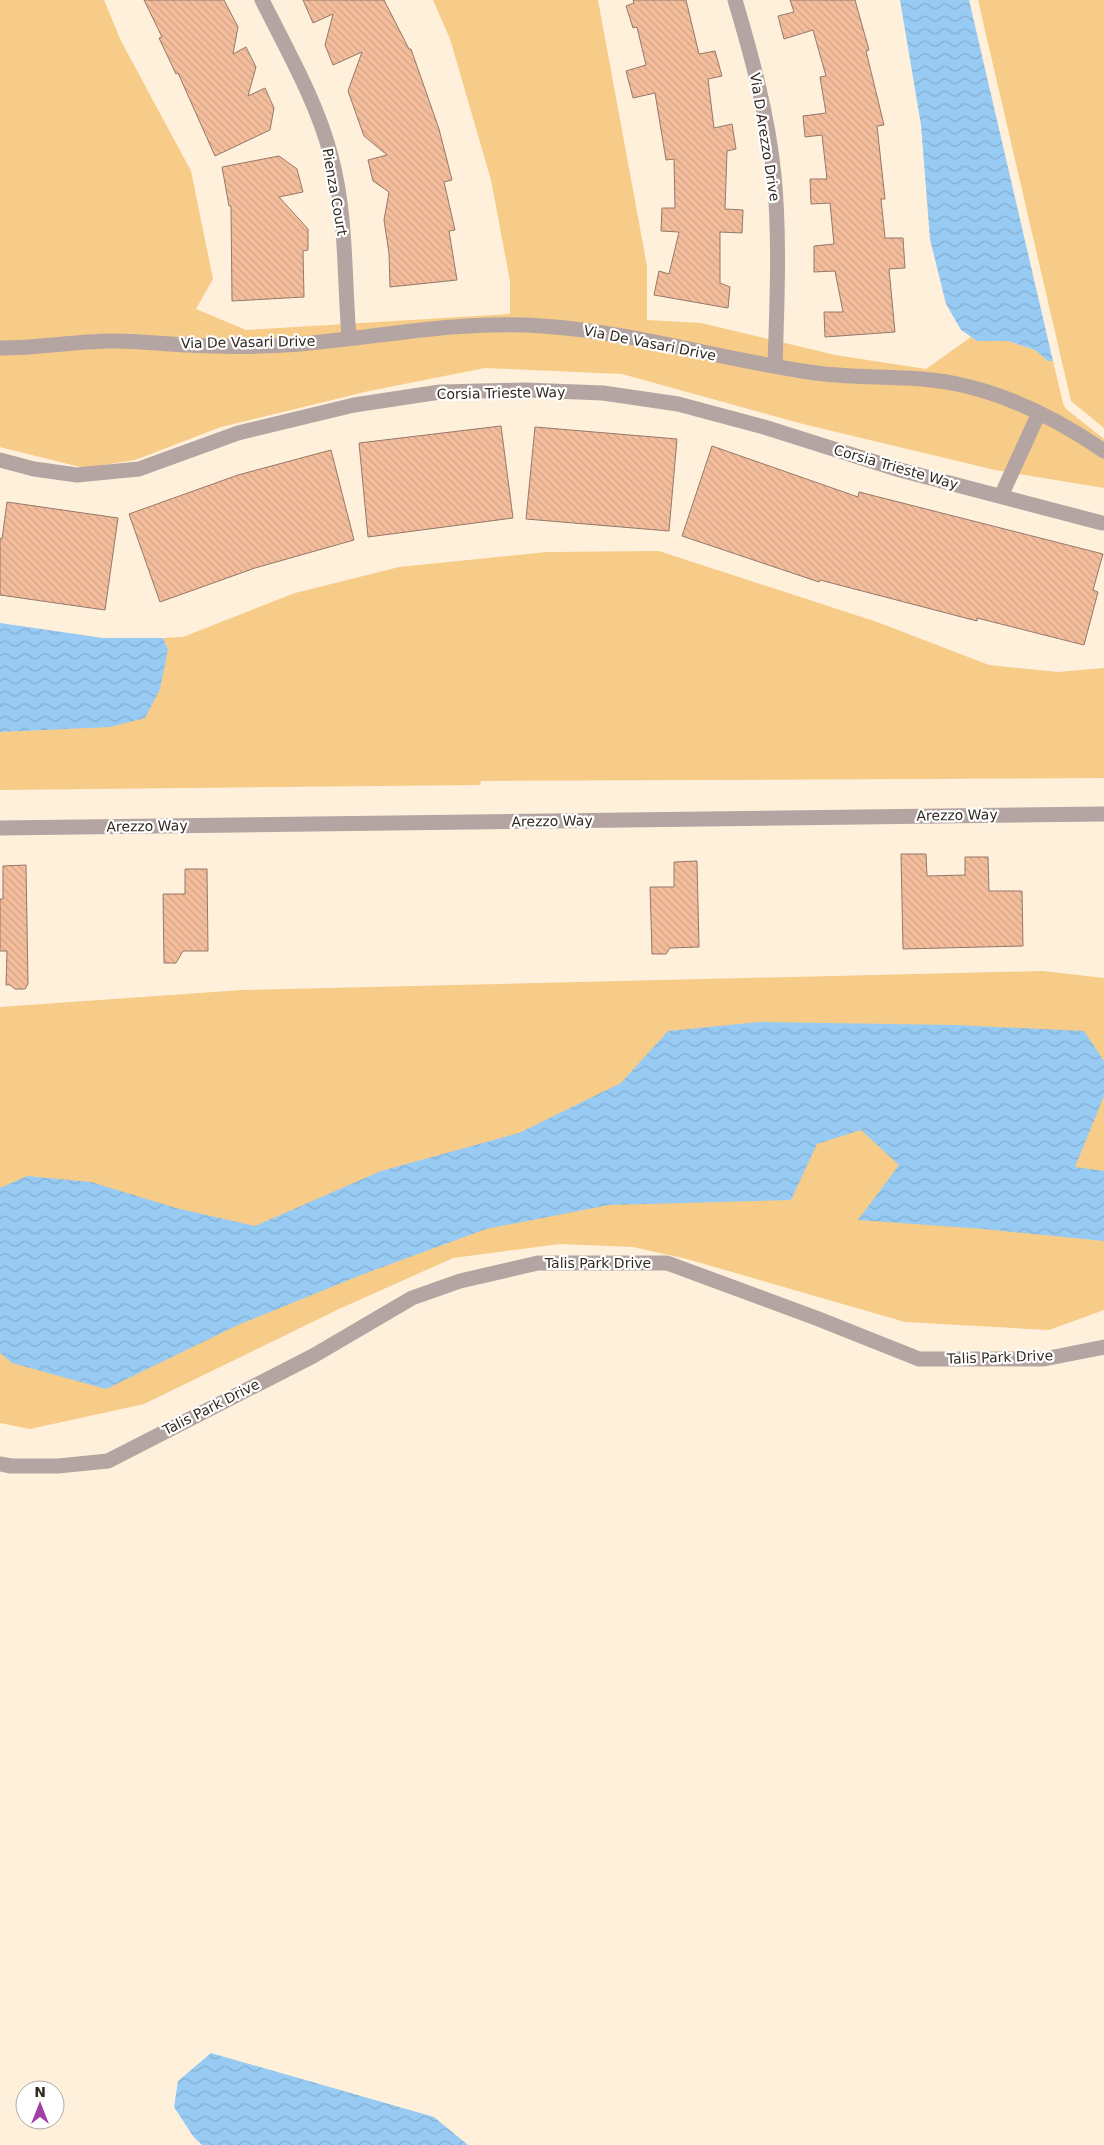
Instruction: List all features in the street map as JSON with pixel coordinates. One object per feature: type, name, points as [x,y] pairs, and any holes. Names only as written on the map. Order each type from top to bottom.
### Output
[{"type":"street","name":"Pienza Court","points":[[262,0],[304,86],[331,156],[343,220],[344,280],[349,337]]},
{"type":"street","name":"Via D Arezzo Drive","points":[[735,0],[756,72],[774,174],[777,308],[774,366]]},
{"type":"street","name":"Via De Vasari Drive","points":[[0,348],[107,341],[187,345],[301,344],[438,328],[495,325],[541,326],[613,333],[774,366],[854,377],[924,379],[964,385],[995,394],[1039,413],[1073,430],[1104,451]]},
{"type":"street","name":"Corsia Trieste Way","points":[[0,460],[34,469],[77,475],[130,470],[139,469],[238,433],[354,405],[440,392],[526,390],[604,393],[678,404],[764,427],[900,470],[1102,522]]},
{"type":"street","points":[[1001,496],[1039,413]]},
{"type":"street","name":"Arezzo Way","points":[[0,828],[1104,814]]},
{"type":"street","name":"Talis Park Drive","points":[[0,1464],[11,1466],[58,1466],[108,1461],[313,1356],[412,1298],[460,1281],[538,1263],[667,1263],[816,1318],[919,1359],[1044,1359],[1104,1347]]},
{"type":"shaded area","points":[[0,0],[104,0],[121,41],[191,171],[213,279],[196,309],[246,330],[510,314],[510,281],[491,180],[450,39],[433,0],[598,0],[647,266],[647,320],[701,323],[835,355],[926,369],[971,337],[977,341],[1008,341],[1035,350],[1048,361],[1053,361],[1066,409],[1104,439],[1104,488],[995,470],[803,424],[622,374],[485,368],[369,391],[221,427],[135,460],[84,468],[0,447]]},
{"type":"shaded area","points":[[978,0],[1104,0],[1104,428],[1071,401]]},
{"type":"shaded area","points":[[659,551],[877,622],[989,665],[1058,672],[1104,668],[1104,778],[481,781],[480,785],[0,790],[0,732],[52,729],[168,649],[163,638],[183,637],[295,593],[399,567],[547,552]]},
{"type":"shaded area","points":[[1043,971],[1104,978],[1104,1310],[1049,1330],[905,1322],[687,1259],[633,1247],[560,1244],[453,1258],[339,1309],[144,1404],[30,1429],[0,1423],[0,1007],[242,990]]},
{"type":"water","points":[[900,0],[969,0],[1053,361],[1048,361],[1035,350],[1008,341],[977,341],[961,330],[946,304],[930,239],[921,125]]},
{"type":"water","points":[[0,623],[103,638],[163,638],[168,649],[160,689],[145,718],[110,727],[0,732]]},
{"type":"water","points":[[759,1022],[955,1025],[1084,1031],[1104,1061],[1104,1096],[1075,1167],[1104,1171],[1104,1241],[984,1229],[858,1220],[899,1165],[861,1130],[817,1144],[791,1200],[609,1205],[486,1229],[361,1275],[238,1325],[106,1389],[12,1363],[0,1353],[0,1188],[27,1176],[91,1182],[176,1208],[255,1226],[381,1171],[519,1133],[621,1083],[668,1031]]},
{"type":"water","points":[[211,2053],[434,2117],[468,2145],[202,2145],[193,2136],[174,2107],[178,2081]]},
{"type":"building","points":[[144,0],[224,0],[238,27],[233,54],[246,47],[256,67],[248,96],[265,88],[274,108],[270,130],[215,156],[178,73],[176,74],[159,38],[162,37]]},
{"type":"building","points":[[303,0],[384,0],[409,49],[411,49],[439,129],[452,180],[444,182],[455,230],[449,231],[457,280],[390,287],[389,253],[384,220],[389,192],[373,181],[368,160],[387,155],[364,136],[348,91],[362,52],[333,65],[325,45],[333,14],[313,23]]},
{"type":"building","points":[[633,0],[686,0],[699,54],[715,51],[722,76],[708,79],[714,128],[732,124],[736,149],[727,151],[725,209],[743,210],[742,233],[720,232],[720,283],[730,287],[728,308],[654,295],[659,271],[669,274],[679,232],[661,231],[662,208],[675,208],[674,159],[666,160],[655,93],[633,98],[626,71],[646,65],[637,27],[633,28],[626,6],[634,3]]},
{"type":"building","points":[[790,0],[855,0],[869,50],[866,51],[884,125],[877,126],[885,199],[881,199],[885,238],[903,238],[905,268],[889,269],[895,332],[825,337],[824,312],[843,312],[835,271],[814,272],[814,246],[834,244],[830,203],[811,204],[810,179],[827,179],[822,135],[805,137],[803,116],[826,113],[820,77],[826,76],[813,30],[784,39],[778,16],[794,12]]},
{"type":"building","points":[[279,156],[297,169],[303,192],[279,197],[308,229],[308,250],[303,251],[304,297],[232,301],[231,206],[229,206],[222,167]]},
{"type":"building","points":[[501,426],[513,518],[368,537],[359,443]]},
{"type":"building","points":[[535,427],[677,439],[669,531],[526,519]]},
{"type":"building","points":[[712,446],[858,497],[859,492],[1103,554],[1093,590],[1098,592],[1084,645],[977,618],[977,621],[820,580],[819,582],[682,536]]},
{"type":"building","points":[[331,450],[354,540],[255,568],[160,602],[129,514],[238,475]]},
{"type":"building","points":[[7,502],[118,518],[105,610],[0,595],[0,538],[2,539]]},
{"type":"building","points":[[901,854],[926,854],[927,876],[965,875],[965,857],[988,857],[989,891],[1022,891],[1023,946],[903,949]]},
{"type":"building","points":[[697,861],[699,947],[670,948],[666,954],[652,954],[650,887],[674,887],[674,862]]},
{"type":"building","points":[[26,865],[28,984],[25,989],[15,989],[10,985],[6,985],[7,951],[0,951],[0,899],[3,899],[3,866]]},
{"type":"building","points":[[185,869],[207,869],[208,951],[183,951],[176,963],[164,963],[163,894],[185,894]]}]
